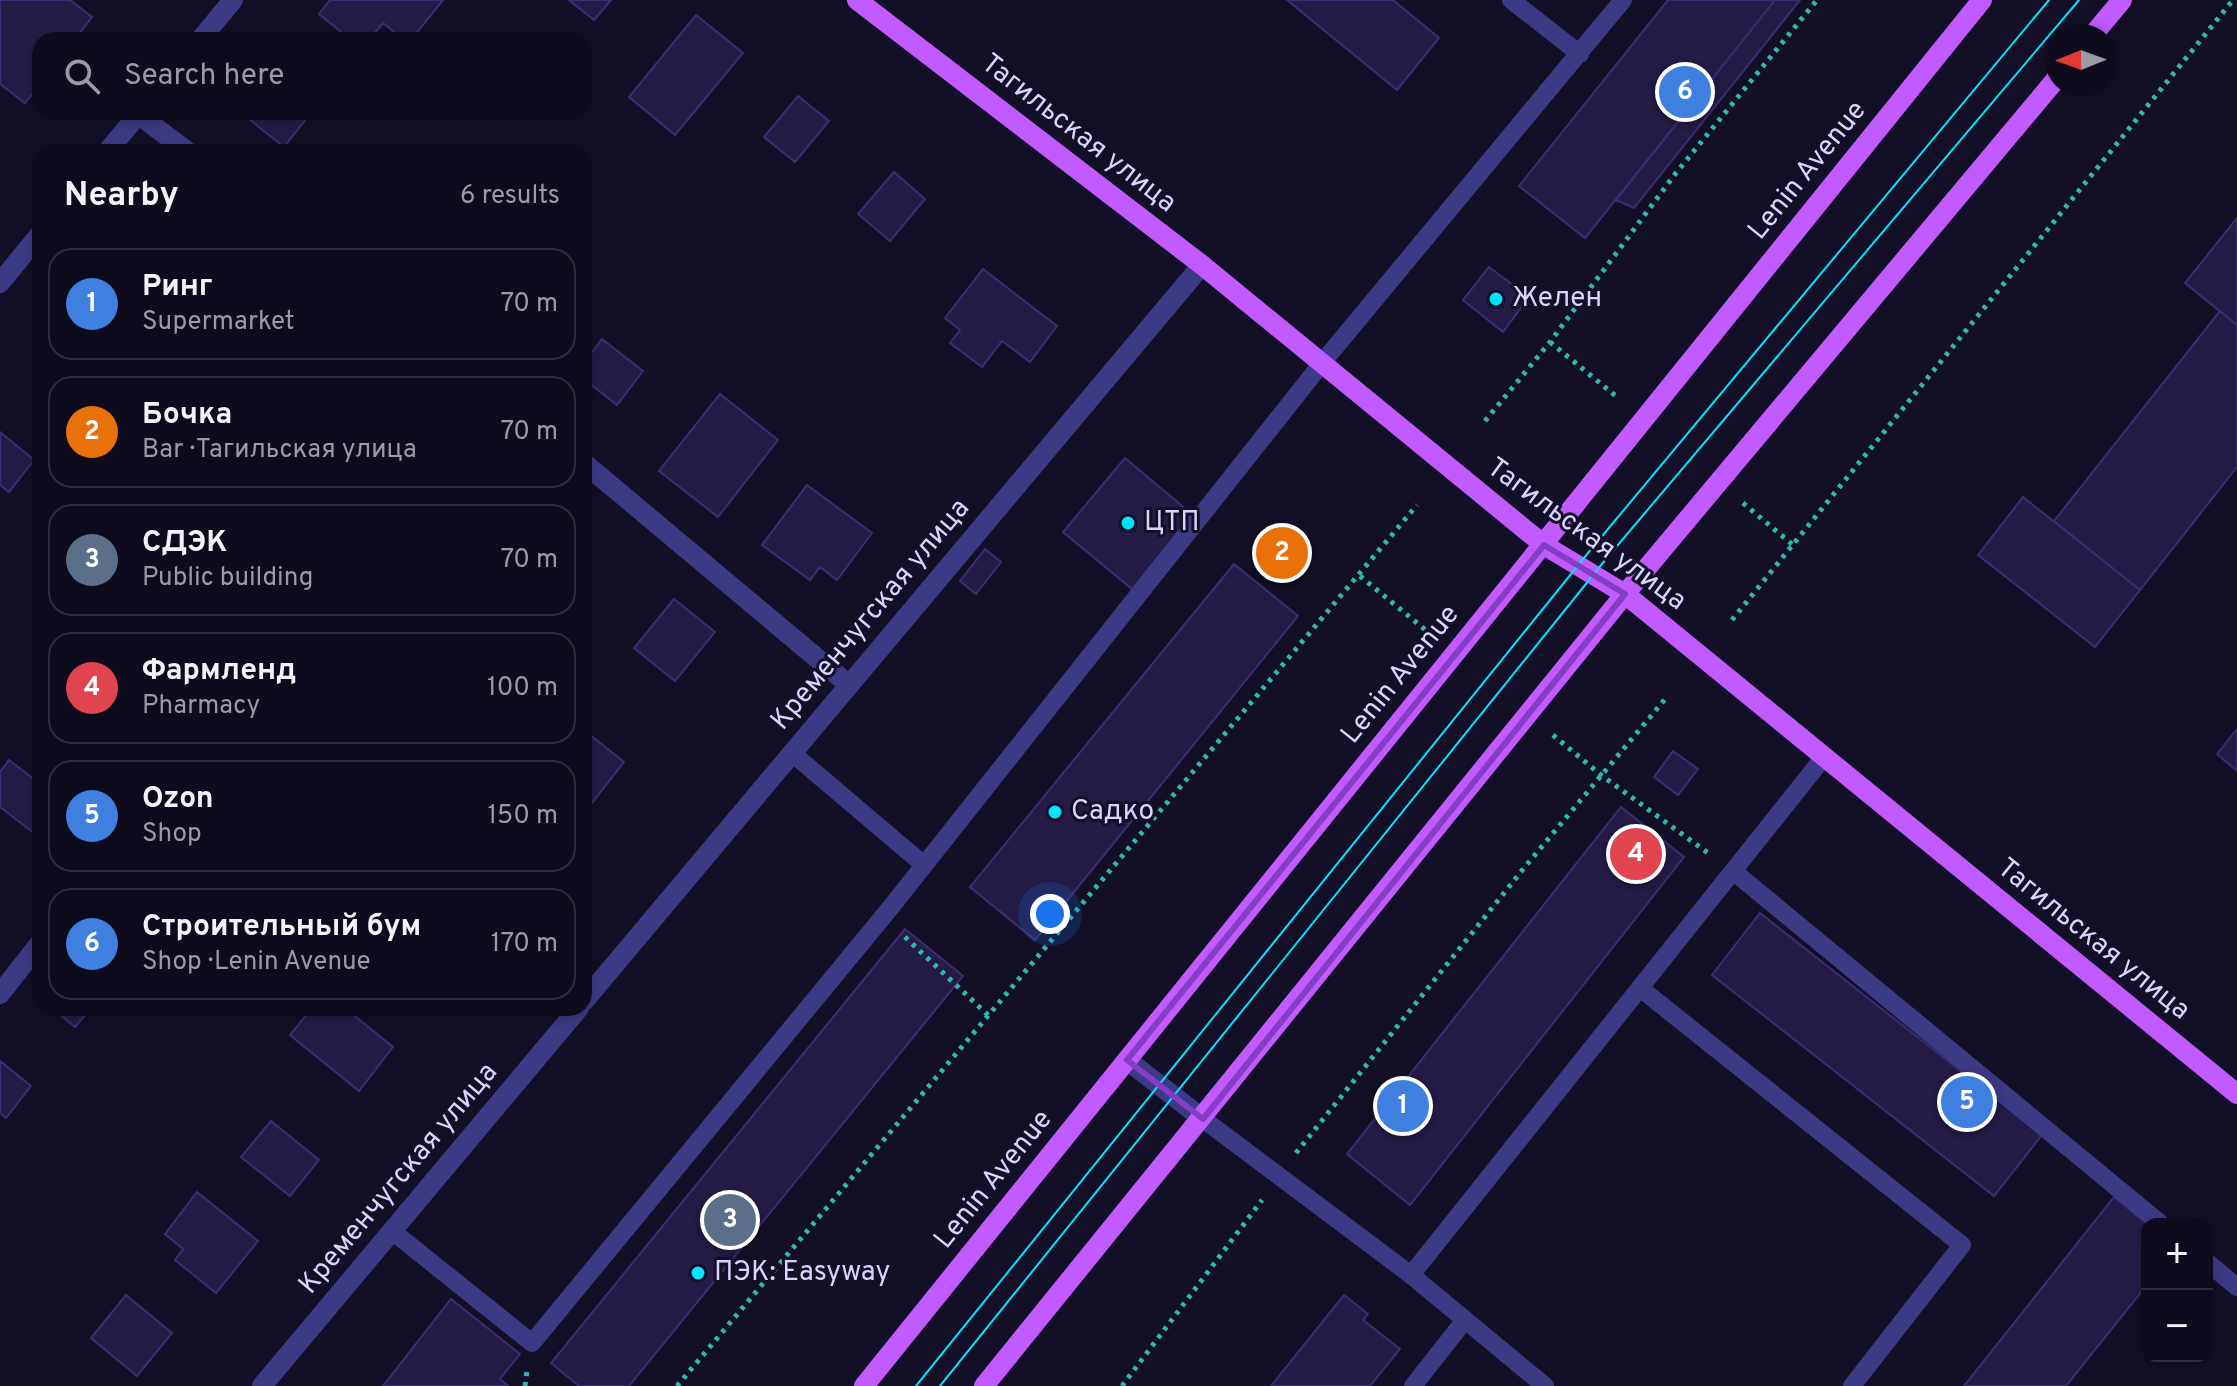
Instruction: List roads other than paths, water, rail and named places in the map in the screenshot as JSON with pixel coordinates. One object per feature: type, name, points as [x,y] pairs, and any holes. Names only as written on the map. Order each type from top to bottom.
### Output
[{"type":"main road","name":"Тагильская улица","points":[[857,0],[1202,265],[1544,545],[1625,594],[2237,1094]]},
{"type":"main road","name":"Lenin Avenue","points":[[864,1386],[1982,0]]},
{"type":"main road","points":[[2102,24],[2122,0]]},
{"type":"main road","points":[[984,1386],[1625,594],[2045,92]]},
{"type":"street","points":[[207,32],[233,0]]},
{"type":"street","points":[[114,144],[133,120]]},
{"type":"street","points":[[148,120],[178,144]]},
{"type":"street","points":[[0,283],[32,244]]},
{"type":"street","name":"Кременчугская улица","points":[[592,991],[1202,265]]},
{"type":"street","points":[[592,470],[849,685]]},
{"type":"street","points":[[0,994],[32,953]]},
{"type":"street","name":"Кременчугская улица","points":[[262,1386],[572,1016]]},
{"type":"street","points":[[1127,1060],[1203,1119]]},
{"type":"lane","points":[[1511,0],[1580,54]]},
{"type":"lane","points":[[392,1231],[532,1343],[883,917],[1322,363],[1623,0]]},
{"type":"lane","points":[[792,753],[924,865]]},
{"type":"lane","points":[[1411,1275],[1824,757]]},
{"type":"lane","points":[[1733,871],[2154,1218]]},
{"type":"lane","points":[[1640,988],[1962,1245],[1852,1386]]},
{"type":"lane","points":[[1203,1119],[1411,1275],[1545,1386]]},
{"type":"lane","points":[[2213,1267],[2237,1287]]},
{"type":"lane","points":[[1413,1386],[1465,1320]]},
{"type":"tram line","points":[[916,1386],[1588,553],[2049,0]]},
{"type":"tram line","points":[[940,1386],[1606,559],[2079,0]]},
{"type":"place","name":"Строительный бум","points":[[1685,92]]},
{"type":"place","name":"Желен","points":[[1496,299]]},
{"type":"place","name":"ЦТП","points":[[1128,523]]},
{"type":"place","name":"Бочка","points":[[1282,553]]},
{"type":"place","name":"Садко","points":[[1055,812]]},
{"type":"place","name":"Фармленд","points":[[1636,854]]},
{"type":"place","name":"Ozon","points":[[1967,1102]]},
{"type":"place","name":"Ринг","points":[[1403,1106]]},
{"type":"place","name":"СДЭК","points":[[730,1220]]},
{"type":"place","name":"ПЭК: Easyway","points":[[698,1273]]}]
